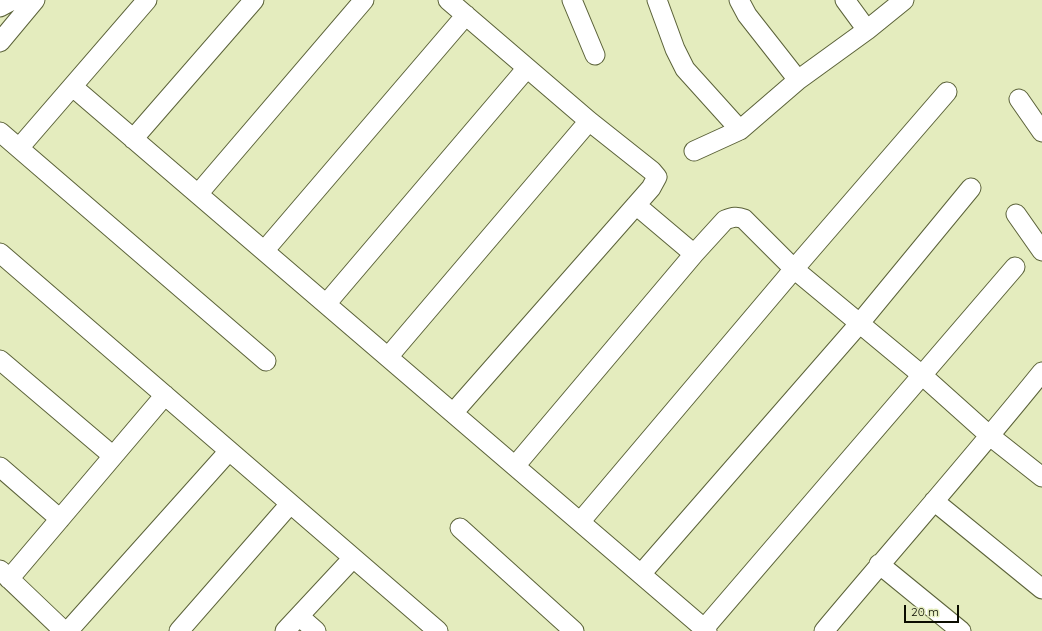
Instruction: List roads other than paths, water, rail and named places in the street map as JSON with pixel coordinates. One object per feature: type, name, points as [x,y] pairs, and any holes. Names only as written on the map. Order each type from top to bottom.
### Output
[{"type":"street","points":[[0,7],[13,0]]},
{"type":"street","points":[[0,42],[35,0]]},
{"type":"street","points":[[19,148],[147,0]]},
{"type":"street","points":[[133,139],[254,0]]},
{"type":"street","points":[[198,194],[364,0]]},
{"type":"street","points":[[448,0],[588,121],[652,171],[657,178],[651,188],[453,413]]},
{"type":"street","points":[[572,0],[595,55]]},
{"type":"street","points":[[657,0],[675,49],[685,69],[740,130]]},
{"type":"street","points":[[739,0],[747,15],[798,80]]},
{"type":"street","points":[[845,0],[867,30]]},
{"type":"street","points":[[694,152],[740,130],[798,80],[867,30],[904,0]]},
{"type":"street","points":[[264,251],[466,15]]},
{"type":"street","points":[[326,304],[527,68]]},
{"type":"street","points":[[73,87],[705,630],[1015,267]]},
{"type":"street","points":[[580,522],[794,269],[947,92]]},
{"type":"street","points":[[1019,99],[1042,132]]},
{"type":"street","points":[[388,357],[588,121]]},
{"type":"street","points":[[0,132],[266,361]]},
{"type":"street","points":[[641,574],[859,324],[971,188]]},
{"type":"street","points":[[636,205],[694,254]]},
{"type":"street","points":[[1016,214],[1042,251]]},
{"type":"street","points":[[515,466],[694,254],[725,220],[738,216],[744,220],[794,269],[923,376],[990,436],[1042,477]]},
{"type":"street","points":[[0,253],[438,631]]},
{"type":"street","points":[[0,360],[113,456]]},
{"type":"street","points":[[827,630],[879,564],[990,436],[1042,372]]},
{"type":"street","points":[[64,631],[5,574],[60,519],[165,396]]},
{"type":"street","points":[[68,631],[229,451]]},
{"type":"street","points":[[0,467],[60,519]]},
{"type":"street","points":[[934,501],[1042,589]]},
{"type":"street","points":[[179,631],[290,504]]},
{"type":"street","points":[[460,528],[574,631]]},
{"type":"street","points":[[285,631],[353,558]]},
{"type":"street","points":[[879,564],[961,631]]},
{"type":"street","points":[[299,616],[316,631]]}]
